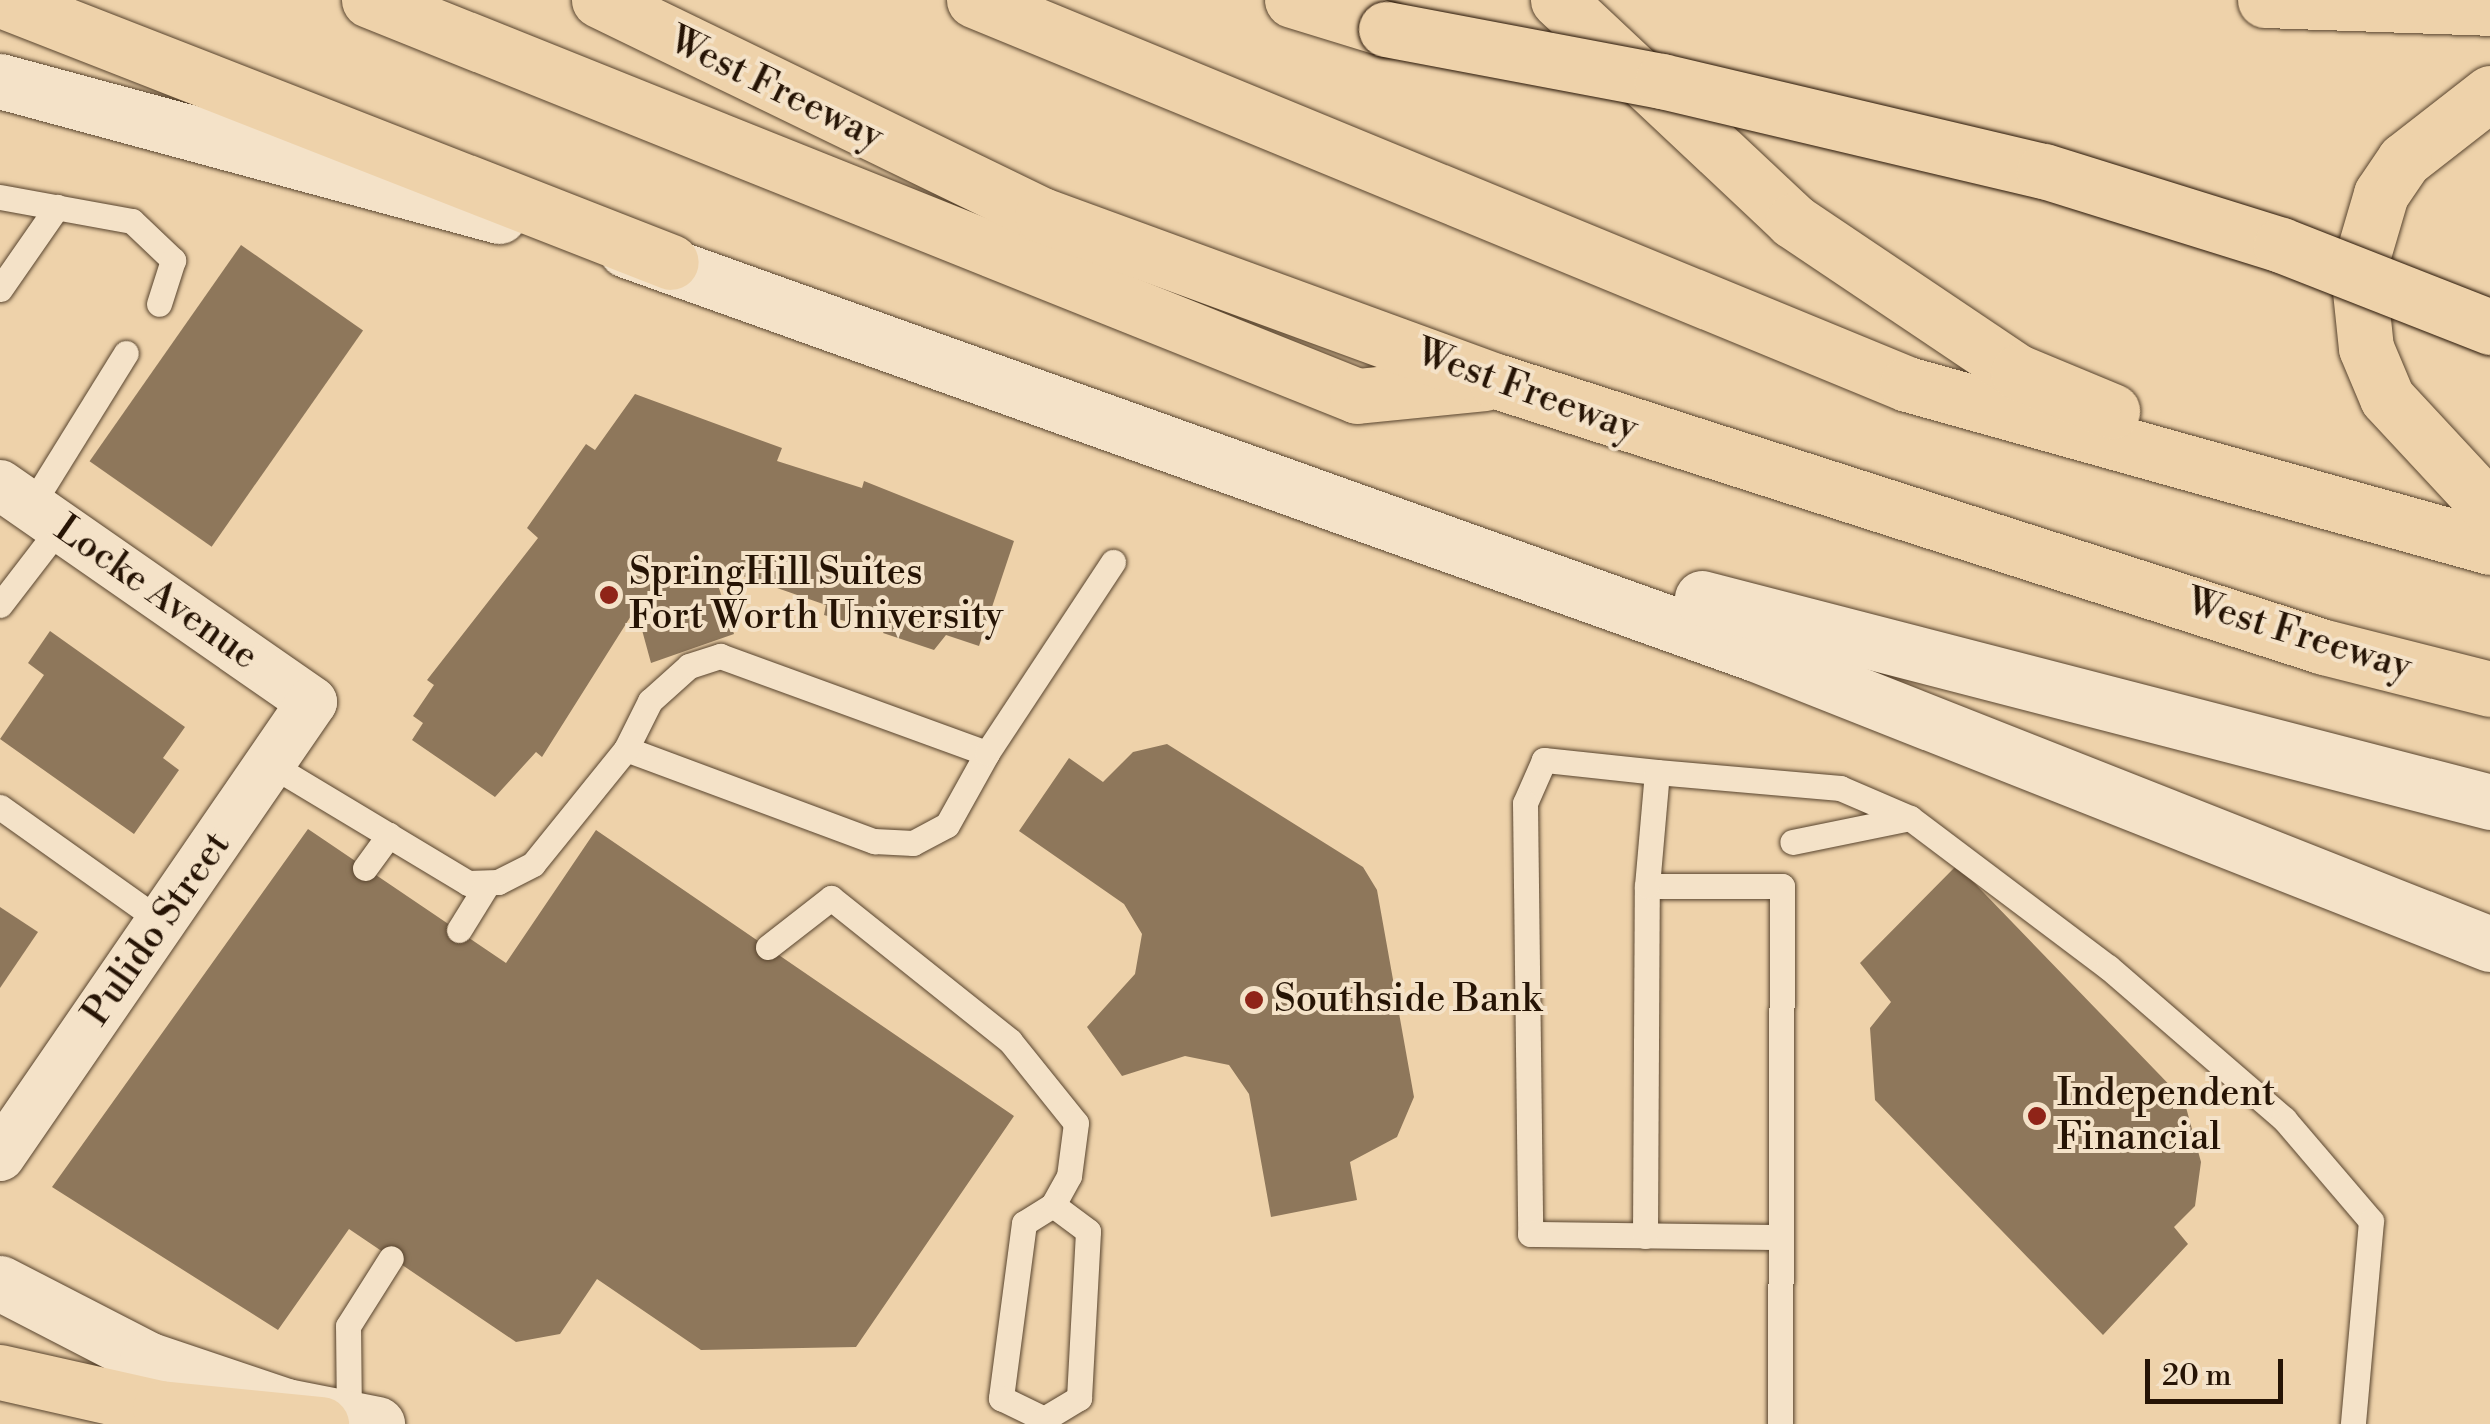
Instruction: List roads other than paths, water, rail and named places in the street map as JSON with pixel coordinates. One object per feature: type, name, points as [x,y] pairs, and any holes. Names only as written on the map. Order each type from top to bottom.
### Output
[{"type":"highway","points":[[1,0],[671,262]]},
{"type":"highway","points":[[369,0],[1357,396],[1496,382]]},
{"type":"highway","name":"West Freeway","points":[[598,0],[1042,215],[1496,382],[2324,647],[2490,690]]},
{"type":"highway","points":[[974,0],[1907,384],[2490,547]]},
{"type":"highway","points":[[1292,0],[1386,29],[1662,81],[2044,171],[2281,245],[2490,326]]},
{"type":"highway","points":[[1558,0],[1793,221],[1904,301],[2018,372],[2351,508]]},
{"type":"highway","points":[[2265,0],[2490,8]]},
{"type":"highway","points":[[2490,93],[2404,160],[2381,194],[2358,272],[2366,348],[2387,398],[2490,509]]},
{"type":"highway","points":[[0,1372],[160,1408],[349,1422]]},
{"type":"main road","points":[[0,81],[671,262],[1753,652],[2490,944]]},
{"type":"main road","points":[[1002,381],[1857,644],[2490,802]]},
{"type":"main road","points":[[0,1284],[147,1358],[349,1422]]},
{"type":"street","name":"Locke Avenue","points":[[30,506],[312,702]]},
{"type":"street","name":"Pulido Street","points":[[0,1156],[312,702]]},
{"type":"lane","points":[[0,197],[132,221],[173,260],[159,304]]},
{"type":"lane","points":[[0,289],[58,208]]},
{"type":"lane","points":[[0,604],[30,506],[126,353]]},
{"type":"lane","points":[[626,749],[874,841],[913,843],[947,825],[987,752],[1114,562]]},
{"type":"lane","points":[[270,764],[468,883],[488,883],[534,864],[626,749],[650,701],[689,666],[720,656],[987,752]]},
{"type":"lane","points":[[1781,1237],[1530,1234],[1524,803],[1544,760],[1840,788],[1910,818],[2108,967],[2270,1106],[2371,1220],[2353,1424]]},
{"type":"lane","points":[[1645,1236],[1647,886],[1657,772]]},
{"type":"lane","points":[[0,807],[162,922]]},
{"type":"lane","points":[[1792,842],[1910,818]]},
{"type":"lane","points":[[366,868],[389,835]]},
{"type":"lane","points":[[459,930],[488,883]]},
{"type":"lane","points":[[1647,886],[1782,886],[1780,1424]]},
{"type":"lane","points":[[768,947],[831,898],[1010,1042],[1076,1123],[1069,1176],[1053,1205],[1024,1223],[1000,1398],[1044,1421],[1079,1398],[1088,1231],[1053,1205]]},
{"type":"lane","points":[[349,1422],[348,1326],[391,1258]]},
{"type":"place","name":"SpringHill Suites Fort Worth University","points":[[609,595]]},
{"type":"place","name":"Southside Bank","points":[[1254,1000]]},
{"type":"place","name":"Independent Financial","points":[[2037,1116]]}]
